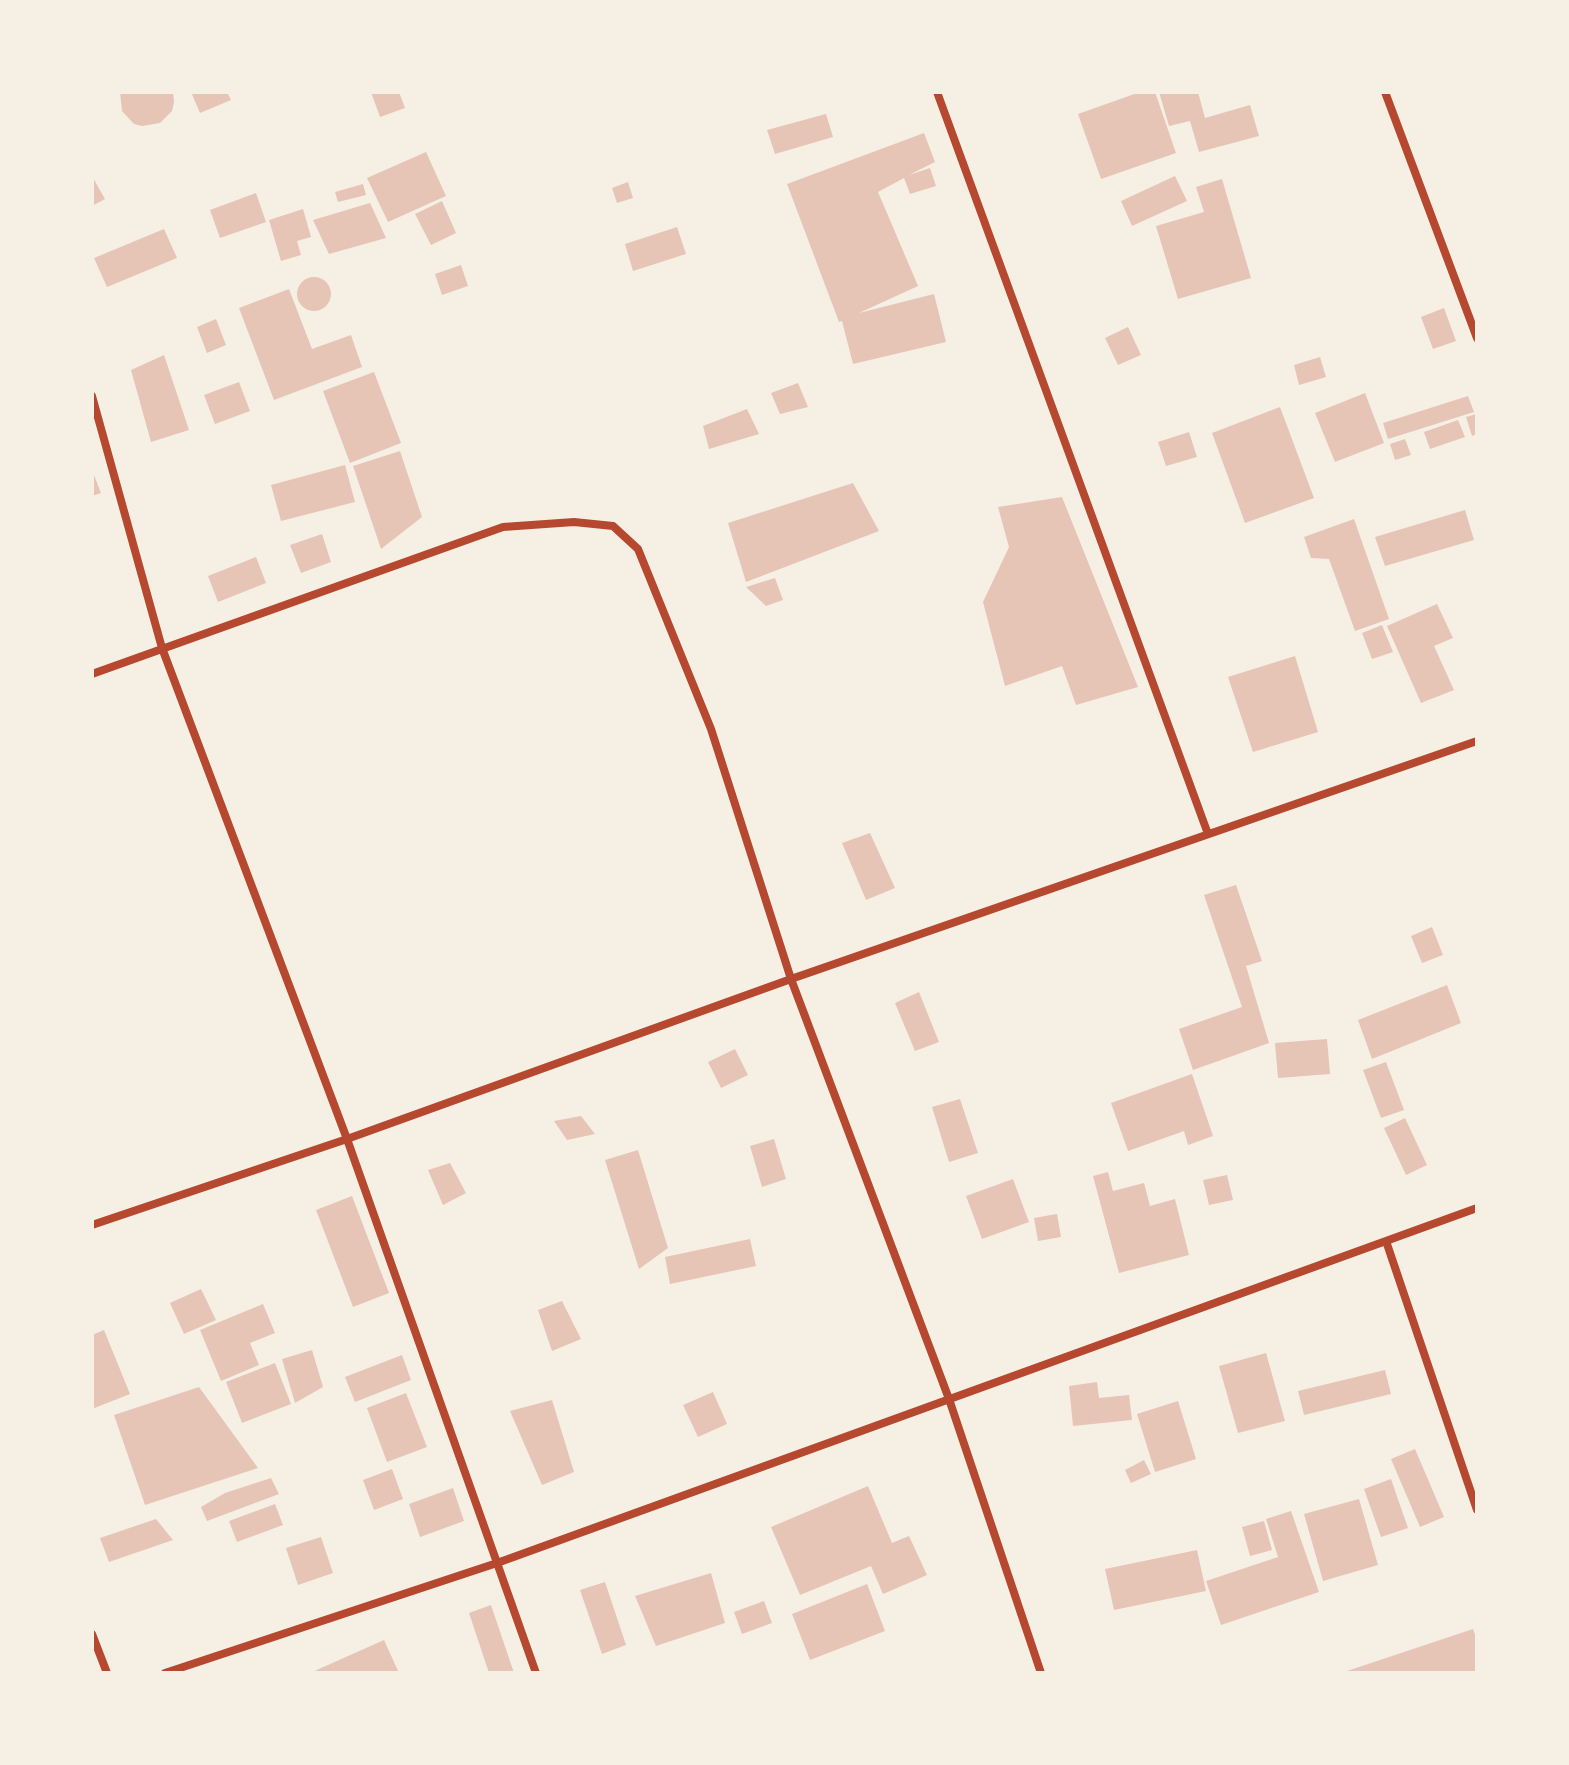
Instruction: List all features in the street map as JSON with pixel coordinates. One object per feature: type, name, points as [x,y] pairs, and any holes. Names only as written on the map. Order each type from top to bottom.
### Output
[{"type":"street","points":[[937,92],[1208,834]]},
{"type":"street","points":[[1385,92],[1477,338]]},
{"type":"street","points":[[92,396],[162,648],[347,1139],[536,1673]]},
{"type":"street","points":[[92,674],[503,527],[574,522],[613,526],[638,549],[711,729],[791,979],[949,1399],[1041,1673]]},
{"type":"street","points":[[92,1225],[347,1139],[791,979],[1477,741]]},
{"type":"street","points":[[165,1673],[497,1563],[1477,1208]]},
{"type":"street","points":[[1386,1241],[1477,1510]]},
{"type":"street","points":[[92,1634],[107,1673]]},
{"type":"building","points":[[120,92],[173,92],[172,111],[160,123],[134,124],[122,111]]},
{"type":"building","points":[[191,92],[227,92],[231,100],[200,113]]},
{"type":"building","points":[[371,92],[399,92],[405,108],[380,117]]},
{"type":"building","points":[[1140,92],[1155,92],[1176,153],[1101,179],[1078,114]]},
{"type":"building","points":[[1159,92],[1198,92],[1205,118],[1250,105],[1259,136],[1199,152],[1190,121],[1169,126]]},
{"type":"building","points":[[826,114],[833,137],[775,154],[767,130]]},
{"type":"building","points":[[924,133],[935,162],[909,175],[930,168],[936,186],[910,194],[904,178],[878,192],[918,286],[859,313],[934,294],[946,342],[853,364],[842,321],[839,322],[787,184]]},
{"type":"building","points":[[426,152],[446,196],[388,222],[367,178]]},
{"type":"building","points":[[92,176],[105,199],[92,206]]},
{"type":"building","points":[[1175,176],[1187,201],[1132,226],[1121,201]]},
{"type":"building","points":[[1222,179],[1251,278],[1178,299],[1156,226],[1204,212],[1196,187]]},
{"type":"building","points":[[628,182],[633,198],[617,203],[612,188]]},
{"type":"building","points":[[363,184],[366,195],[338,202],[335,192]]},
{"type":"building","points":[[256,193],[266,222],[220,238],[210,210]]},
{"type":"building","points":[[442,201],[456,233],[431,245],[415,214]]},
{"type":"building","points":[[370,203],[386,238],[329,254],[313,220]]},
{"type":"building","points":[[303,209],[311,237],[297,241],[301,255],[281,261],[269,220]]},
{"type":"building","points":[[677,227],[686,254],[633,271],[625,244]]},
{"type":"building","points":[[164,229],[177,258],[107,287],[94,258]]},
{"type":"building","points":[[461,265],[468,286],[442,295],[435,274]]},
{"type":"building","points":[[314,277],[326,282],[331,294],[326,306],[314,311],[302,306],[297,294],[302,282]]},
{"type":"building","points":[[289,289],[312,349],[351,335],[362,367],[274,400],[239,308]]},
{"type":"building","points":[[1444,308],[1456,341],[1433,349],[1421,317]]},
{"type":"building","points":[[216,319],[226,345],[207,353],[197,327]]},
{"type":"building","points":[[1128,327],[1141,355],[1118,365],[1105,338]]},
{"type":"building","points":[[164,355],[189,430],[151,442],[131,370]]},
{"type":"building","points":[[1320,357],[1326,377],[1299,385],[1294,365]]},
{"type":"building","points":[[374,372],[401,443],[350,463],[323,391]]},
{"type":"building","points":[[239,382],[250,411],[215,424],[204,395]]},
{"type":"building","points":[[798,383],[808,407],[780,414],[771,393]]},
{"type":"building","points":[[1365,393],[1384,443],[1335,462],[1315,413]]},
{"type":"building","points":[[1468,396],[1474,412],[1388,439],[1383,423]]},
{"type":"building","points":[[1280,407],[1314,498],[1245,523],[1212,433]]},
{"type":"building","points":[[747,409],[759,434],[709,449],[703,426]]},
{"type":"building","points":[[1477,414],[1477,434],[1472,436],[1466,417]]},
{"type":"building","points":[[1458,420],[1465,437],[1430,449],[1424,432]]},
{"type":"building","points":[[1189,432],[1197,457],[1166,466],[1158,442]]},
{"type":"building","points":[[1405,439],[1411,455],[1395,460],[1390,444]]},
{"type":"building","points":[[400,451],[422,517],[381,549],[353,466]]},
{"type":"building","points":[[345,465],[355,502],[281,521],[271,485]]},
{"type":"building","points":[[92,470],[101,493],[92,496]]},
{"type":"building","points":[[853,483],[879,531],[746,582],[728,523]]},
{"type":"building","points":[[1062,497],[1138,687],[1076,705],[1062,666],[1005,686],[983,602],[1009,547],[998,507]]},
{"type":"building","points":[[1465,510],[1474,540],[1385,566],[1375,537]]},
{"type":"building","points":[[1354,519],[1389,619],[1355,631],[1329,559],[1311,558],[1304,537]]},
{"type":"building","points":[[322,534],[331,562],[301,573],[290,545]]},
{"type":"building","points":[[256,557],[266,583],[218,602],[208,576]]},
{"type":"building","points":[[775,578],[783,600],[766,606],[746,587]]},
{"type":"building","points":[[1437,604],[1453,638],[1434,646],[1454,690],[1421,703],[1387,626]]},
{"type":"building","points":[[1382,625],[1393,652],[1372,659],[1362,633]]},
{"type":"building","points":[[1295,656],[1318,732],[1253,752],[1228,677]]},
{"type":"building","points":[[870,833],[895,888],[866,900],[842,843]]},
{"type":"building","points":[[1236,885],[1262,961],[1246,966],[1269,1043],[1193,1070],[1179,1029],[1242,1007],[1204,895]]},
{"type":"building","points":[[1432,927],[1443,955],[1422,963],[1411,936]]},
{"type":"building","points":[[1447,985],[1461,1023],[1372,1059],[1358,1020]]},
{"type":"building","points":[[919,992],[939,1042],[915,1051],[895,1003]]},
{"type":"building","points":[[1327,1039],[1330,1074],[1278,1078],[1275,1043]]},
{"type":"building","points":[[735,1049],[748,1075],[721,1088],[708,1062]]},
{"type":"building","points":[[1386,1062],[1404,1110],[1381,1118],[1363,1070]]},
{"type":"building","points":[[1192,1074],[1213,1136],[1188,1145],[1184,1131],[1128,1151],[1111,1103]]},
{"type":"building","points":[[960,1099],[978,1153],[949,1162],[932,1107]]},
{"type":"building","points":[[581,1116],[595,1134],[567,1140],[554,1121]]},
{"type":"building","points":[[1405,1118],[1427,1165],[1406,1175],[1384,1128]]},
{"type":"building","points":[[774,1139],[786,1179],[762,1187],[750,1146]]},
{"type":"building","points":[[638,1150],[668,1248],[639,1269],[605,1160]]},
{"type":"building","points":[[450,1163],[466,1193],[443,1205],[428,1170]]},
{"type":"building","points":[[1108,1172],[1113,1191],[1144,1183],[1150,1206],[1175,1199],[1189,1255],[1119,1273],[1093,1176]]},
{"type":"building","points":[[1227,1175],[1233,1200],[1209,1205],[1203,1180]]},
{"type":"building","points":[[1013,1179],[1029,1222],[982,1239],[966,1196]]},
{"type":"building","points":[[352,1196],[389,1293],[353,1307],[316,1210]]},
{"type":"building","points":[[1057,1214],[1061,1237],[1038,1241],[1034,1218]]},
{"type":"building","points":[[750,1239],[756,1266],[670,1284],[665,1257]]},
{"type":"building","points":[[201,1289],[216,1320],[184,1334],[170,1303]]},
{"type":"building","points":[[562,1301],[581,1339],[552,1351],[538,1310]]},
{"type":"building","points":[[263,1304],[275,1333],[250,1343],[259,1365],[221,1381],[200,1330]]},
{"type":"building","points":[[104,1330],[130,1394],[92,1409],[92,1335]]},
{"type":"building","points":[[312,1350],[323,1387],[295,1403],[282,1359]]},
{"type":"building","points":[[1266,1353],[1285,1421],[1238,1433],[1219,1366]]},
{"type":"building","points":[[402,1355],[411,1380],[355,1402],[345,1377]]},
{"type":"building","points":[[275,1363],[291,1404],[242,1423],[226,1382]]},
{"type":"building","points":[[1385,1370],[1391,1394],[1304,1415],[1298,1391]]},
{"type":"building","points":[[1097,1382],[1099,1398],[1129,1395],[1132,1420],[1073,1426],[1069,1386]]},
{"type":"building","points":[[199,1387],[258,1468],[145,1505],[114,1415]]},
{"type":"building","points":[[713,1392],[727,1424],[698,1437],[683,1405]]},
{"type":"building","points":[[406,1393],[427,1447],[387,1462],[367,1408]]},
{"type":"building","points":[[552,1400],[574,1472],[542,1485],[510,1411]]},
{"type":"building","points":[[1178,1401],[1196,1459],[1155,1472],[1137,1414]]},
{"type":"building","points":[[1415,1449],[1444,1517],[1420,1527],[1391,1459]]},
{"type":"building","points":[[1144,1460],[1151,1474],[1131,1483],[1125,1470]]},
{"type":"building","points":[[392,1469],[403,1499],[374,1510],[363,1480]]},
{"type":"building","points":[[271,1478],[279,1494],[207,1521],[201,1507],[225,1493]]},
{"type":"building","points":[[1391,1479],[1408,1528],[1381,1537],[1364,1489]]},
{"type":"building","points":[[868,1486],[892,1543],[909,1536],[927,1575],[883,1594],[871,1566],[800,1595],[771,1527]]},
{"type":"building","points":[[453,1488],[464,1521],[420,1537],[409,1504]]},
{"type":"building","points":[[1359,1499],[1378,1565],[1323,1581],[1304,1514]]},
{"type":"building","points":[[275,1504],[283,1525],[237,1542],[229,1521]]},
{"type":"building","points":[[1291,1511],[1319,1592],[1221,1625],[1206,1581],[1278,1557],[1266,1519]]},
{"type":"building","points":[[156,1519],[173,1540],[109,1562],[100,1538]]},
{"type":"building","points":[[1264,1521],[1272,1550],[1250,1556],[1242,1527]]},
{"type":"building","points":[[321,1537],[333,1573],[298,1585],[286,1548]]},
{"type":"building","points":[[1197,1550],[1206,1591],[1114,1610],[1105,1569]]},
{"type":"building","points":[[711,1573],[725,1623],[656,1646],[635,1596]]},
{"type":"building","points":[[605,1582],[626,1645],[602,1654],[580,1590]]},
{"type":"building","points":[[867,1584],[885,1631],[810,1660],[792,1614]]},
{"type":"building","points":[[764,1601],[772,1623],[742,1634],[734,1612]]},
{"type":"building","points":[[491,1605],[514,1673],[489,1673],[469,1613]]},
{"type":"building","points":[[1473,1629],[1477,1640],[1477,1673],[1341,1673]]},
{"type":"building","points":[[384,1640],[399,1673],[310,1673]]}]
